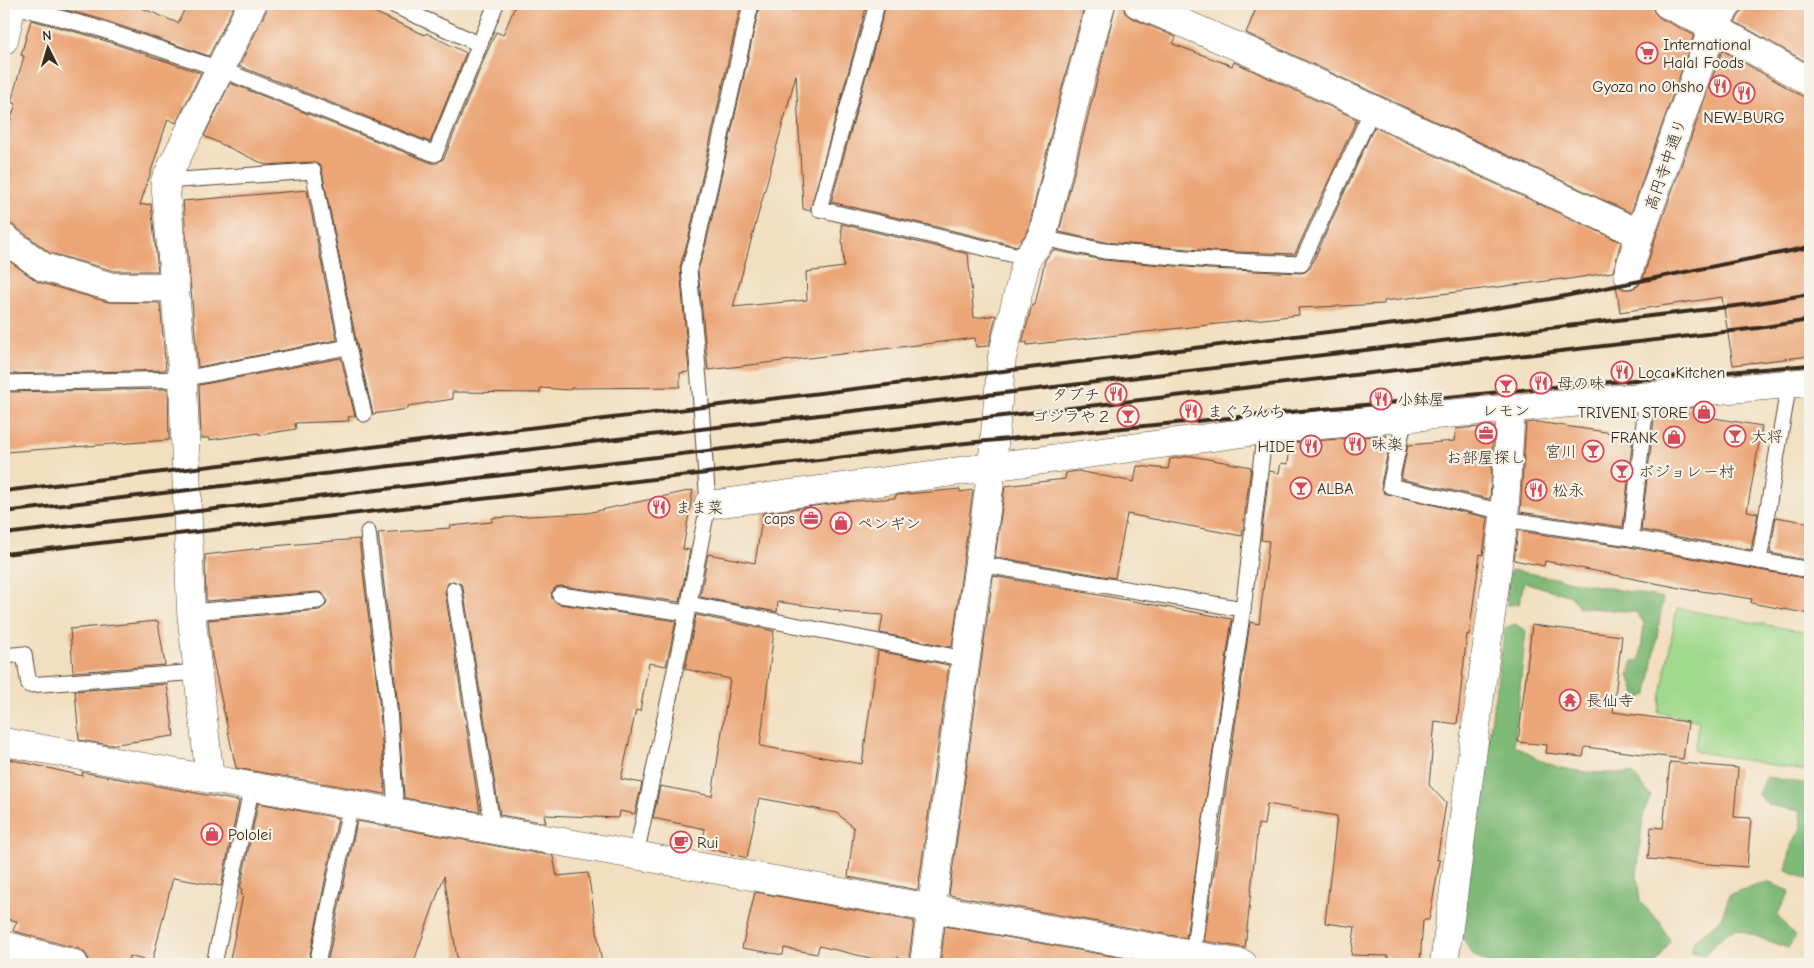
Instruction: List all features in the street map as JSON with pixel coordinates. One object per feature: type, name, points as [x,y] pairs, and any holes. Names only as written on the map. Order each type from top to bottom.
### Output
[{"type":"street","points":[[4,40],[12,4]]},
{"type":"street","points":[[210,779],[191,612],[182,379],[165,180],[252,4]]},
{"type":"street","points":[[924,964],[992,467],[1002,357],[1101,4]]},
{"type":"street","points":[[1138,4],[1248,50],[1640,234]]},
{"type":"street","points":[[1667,4],[1713,26],[1810,82]]},
{"type":"street","name":"高円寺中通り","points":[[1628,274],[1640,234],[1713,26],[1728,4]]},
{"type":"street","points":[[4,238],[44,267],[112,287],[175,287]]},
{"type":"street","points":[[708,505],[1265,430],[1800,382]]},
{"type":"street","points":[[1444,964],[1504,515],[1511,408]]},
{"type":"street","points":[[4,742],[1243,964]]},
{"type":"street","points":[[4,945],[74,964]]},
{"type":"lane","points":[[12,4],[94,27],[220,69],[435,154],[496,4]]},
{"type":"lane","points":[[391,4],[479,44]]},
{"type":"lane","points":[[636,855],[708,505],[689,269],[697,242],[751,4]]},
{"type":"lane","points":[[877,4],[819,209],[1034,248],[1301,264],[1372,108]]},
{"type":"lane","points":[[165,180],[313,171],[348,347],[364,414]]},
{"type":"lane","points":[[4,383],[182,379],[348,347]]},
{"type":"lane","points":[[1759,561],[1800,382]]},
{"type":"lane","points":[[1631,538],[1647,396]]},
{"type":"lane","points":[[1405,417],[1390,486],[1504,515],[1810,570]]},
{"type":"lane","points":[[1193,955],[1243,609],[1265,430]]},
{"type":"lane","points":[[368,532],[389,708],[396,812]]},
{"type":"lane","points":[[979,564],[1243,609]]},
{"type":"lane","points":[[454,590],[493,830]]},
{"type":"lane","points":[[560,595],[688,608],[965,659]]},
{"type":"lane","points":[[191,612],[318,601]]},
{"type":"lane","points":[[4,656],[24,654],[28,685],[198,672]]},
{"type":"lane","points":[[214,964],[252,786]]},
{"type":"lane","points":[[317,964],[351,804]]},
{"type":"green space","points":[[1511,570],[1663,598],[1648,694],[1637,699],[1629,675],[1633,661],[1640,660],[1644,623],[1636,612],[1579,607],[1571,596],[1524,582],[1519,604],[1508,605],[1506,586]]},
{"type":"green space","points":[[1677,608],[1810,633],[1810,772],[1694,751],[1699,721],[1658,712]]},
{"type":"green space","points":[[1515,624],[1526,631],[1514,745],[1540,760],[1569,770],[1632,773],[1651,796],[1643,815],[1637,876],[1640,902],[1660,922],[1670,941],[1656,964],[1489,964],[1472,954],[1460,933],[1505,628]]},
{"type":"green space","points":[[1767,777],[1810,784],[1810,877],[1807,879],[1786,871],[1791,847],[1801,828],[1800,811],[1769,805],[1757,794]]},
{"type":"green space","points":[[1767,882],[1790,891],[1777,915],[1795,937],[1788,948],[1736,929],[1726,933],[1704,955],[1691,952],[1695,939],[1720,921],[1730,894]]},
{"type":"building","points":[[43,4],[132,4],[178,23],[187,4],[235,4],[209,56],[97,18]]},
{"type":"building","points":[[268,4],[356,4],[425,35],[426,33],[466,53],[430,142],[239,66]]},
{"type":"building","points":[[516,4],[741,4],[688,240],[680,267],[689,372],[680,373],[680,387],[571,388],[571,390],[540,388],[540,393],[452,392],[453,399],[408,406],[408,409],[373,414],[321,166],[312,162],[266,165],[204,136],[230,83],[432,163],[437,163],[444,158],[496,32],[503,35]]},
{"type":"building","points":[[760,4],[867,4],[810,211],[803,209],[796,75],[733,307],[807,300],[806,272],[844,267],[841,224],[968,254],[974,318],[996,315],[989,346],[976,347],[975,338],[708,370],[698,270],[706,244]]},
{"type":"building","points":[[886,4],[1085,4],[1061,92],[1028,231],[1017,246],[831,202]]},
{"type":"building","points":[[1116,4],[1123,4],[1125,13],[1132,18],[1176,37],[1173,44],[1232,66],[1234,62],[1357,119],[1295,254],[1212,251],[1105,242],[1059,232]]},
{"type":"building","points":[[1258,4],[1652,4],[1654,12],[1660,18],[1694,35],[1631,213],[1246,33]]},
{"type":"building","points":[[1743,4],[1810,4],[1810,64],[1735,22]]},
{"type":"building","points":[[31,20],[91,36],[201,73],[176,123],[168,119],[140,205],[151,204],[158,271],[114,271],[50,253],[13,225],[4,223],[4,139],[16,104],[11,102],[24,56],[21,55]]},
{"type":"building","points":[[1722,50],[1802,96],[1810,98],[1810,356],[1733,365],[1722,297],[1620,312],[1616,284],[1623,289],[1631,289],[1638,286],[1643,279],[1655,239]]},
{"type":"building","points":[[1374,127],[1621,242],[1613,272],[1563,280],[1384,301],[1384,304],[1298,308],[1299,315],[1027,345],[1027,342],[1022,343],[1032,305],[1035,305],[1045,260],[1053,250],[1103,260],[1210,269],[1305,272],[1310,268]]},
{"type":"building","points":[[307,190],[337,340],[198,367],[183,201]]},
{"type":"building","points":[[4,257],[38,282],[108,302],[160,303],[166,370],[9,374],[9,371],[4,371]]},
{"type":"building","points":[[341,358],[355,416],[348,417],[349,421],[295,423],[296,429],[259,435],[259,433],[209,440],[209,438],[201,438],[199,385]]},
{"type":"building","points":[[168,389],[169,440],[5,452],[8,392]]},
{"type":"building","points":[[1711,406],[1708,417],[1762,426],[1747,511],[1758,513],[1751,550],[1641,530],[1655,411]]},
{"type":"building","points":[[1537,422],[1633,436],[1623,527],[1520,512],[1526,423]]},
{"type":"building","points":[[1493,426],[1490,499],[1401,479],[1408,445],[1454,441],[1456,429]]},
{"type":"building","points":[[1387,435],[1383,447],[1389,447],[1381,484],[1384,493],[1488,518],[1483,555],[1480,554],[1469,635],[1467,634],[1457,724],[1435,721],[1429,785],[1446,803],[1437,860],[1440,860],[1429,920],[1423,920],[1420,964],[1389,964],[1388,956],[1351,955],[1355,927],[1325,923],[1337,816],[1267,804],[1264,825],[1258,824],[1245,948],[1204,941],[1250,622],[1259,624],[1269,541],[1261,540],[1269,471],[1279,473],[1281,463],[1288,464],[1290,443]]},
{"type":"building","points":[[1191,456],[1251,467],[1242,536],[1127,514],[1115,578],[995,557],[1005,486],[1065,479],[1066,473],[1078,471],[1134,482],[1137,466],[1168,469],[1170,459]]},
{"type":"building","points":[[960,489],[960,492],[973,490],[952,647],[880,633],[883,615],[839,612],[839,610],[778,602],[777,612],[700,597],[708,554],[755,563],[763,513],[844,502],[896,498],[895,496],[897,495]]},
{"type":"building","points":[[693,490],[683,549],[690,550],[680,602],[561,586],[556,587],[551,593],[552,599],[559,604],[676,621],[666,666],[649,663],[640,711],[636,710],[621,779],[642,783],[635,814],[620,811],[619,818],[544,815],[546,823],[500,815],[463,588],[461,584],[453,581],[448,583],[445,592],[480,812],[404,798],[398,707],[378,533],[451,528],[450,526],[492,522],[492,518],[587,513]]},
{"type":"building","points":[[1776,517],[1810,523],[1810,561],[1770,553]]},
{"type":"building","points":[[1518,531],[1629,547],[1810,579],[1810,614],[1751,603],[1752,599],[1695,591],[1545,561],[1544,566],[1514,560]]},
{"type":"building","points":[[359,539],[380,709],[385,794],[236,768],[212,656],[208,620],[319,610],[326,605],[327,600],[322,593],[317,592],[206,601],[205,555],[261,547]]},
{"type":"building","points":[[993,576],[1232,619],[1186,938],[949,895]]},
{"type":"building","points":[[696,615],[774,631],[760,746],[862,764],[878,651],[949,665],[918,890],[848,877],[854,828],[837,813],[759,798],[747,858],[702,847],[705,829],[653,818],[660,786],[712,796],[730,679],[685,669]]},
{"type":"building","points":[[158,621],[165,665],[73,672],[70,629]]},
{"type":"building","points":[[1532,625],[1622,636],[1613,712],[1688,722],[1683,759],[1585,747],[1583,757],[1546,753],[1547,745],[1518,742]]},
{"type":"building","points":[[167,684],[174,736],[109,745],[79,740],[75,691]]},
{"type":"building","points":[[4,758],[83,776],[82,772],[239,801],[221,886],[173,878],[152,962],[129,956],[128,964],[89,964],[85,953],[79,949],[13,931],[17,921],[4,919]]},
{"type":"building","points":[[1670,762],[1738,768],[1734,817],[1751,818],[1747,867],[1648,859],[1651,827],[1663,828]]},
{"type":"building","points":[[258,803],[338,818],[308,964],[229,964],[243,895],[241,894],[242,889],[240,889]]},
{"type":"building","points":[[357,821],[553,856],[557,876],[588,873],[602,964],[458,964],[444,876],[413,964],[327,964]]},
{"type":"building","points":[[755,892],[914,921],[909,959],[897,957],[896,964],[819,946],[817,954],[784,948],[783,955],[742,948]]},
{"type":"building","points":[[945,926],[1156,964],[940,964]]},
{"type":"railway","points":[[4,491],[1411,322],[1550,299],[1810,247]]},
{"type":"railway","points":[[4,512],[1752,304],[1810,294]]},
{"type":"railway","points":[[4,534],[1758,328],[1810,320]]},
{"type":"railway","points":[[4,554],[966,443],[1553,387],[1810,365]]},
{"type":"place","name":"International Halal Foods","points":[[1647,53]]},
{"type":"place","name":"Gyoza no Ohsho","points":[[1720,86]]},
{"type":"place","name":"NEW-BURG","points":[[1744,93]]},
{"type":"place","name":"Loca Kitchen","points":[[1622,372]]},
{"type":"place","name":"母の味","points":[[1541,383]]},
{"type":"place","name":"レモン","points":[[1506,386]]},
{"type":"place","name":"タブチ","points":[[1116,394]]},
{"type":"place","name":"小鉢屋","points":[[1381,399]]},
{"type":"place","name":"まぐろんち","points":[[1191,411]]},
{"type":"place","name":"TRIVENI STORE","points":[[1704,412]]},
{"type":"place","name":"ゴジラや２","points":[[1128,416]]},
{"type":"place","name":"お部屋探し","points":[[1486,433]]},
{"type":"place","name":"大将","points":[[1735,436]]},
{"type":"place","name":"FRANK","points":[[1674,437]]},
{"type":"place","name":"味楽","points":[[1355,444]]},
{"type":"place","name":"HIDE","points":[[1311,446]]},
{"type":"place","name":"宮川","points":[[1593,451]]},
{"type":"place","name":"ボジョレー村","points":[[1622,471]]},
{"type":"place","name":"ALBA","points":[[1301,488]]},
{"type":"place","name":"松永","points":[[1536,490]]},
{"type":"place","name":"まま菜","points":[[659,507]]},
{"type":"place","name":"caps","points":[[811,518]]},
{"type":"place","name":"ペンギン","points":[[841,523]]},
{"type":"place","name":"長仙寺","points":[[1570,700]]},
{"type":"place","name":"Pololei","points":[[212,834]]},
{"type":"place","name":"Rui","points":[[681,842]]}]
